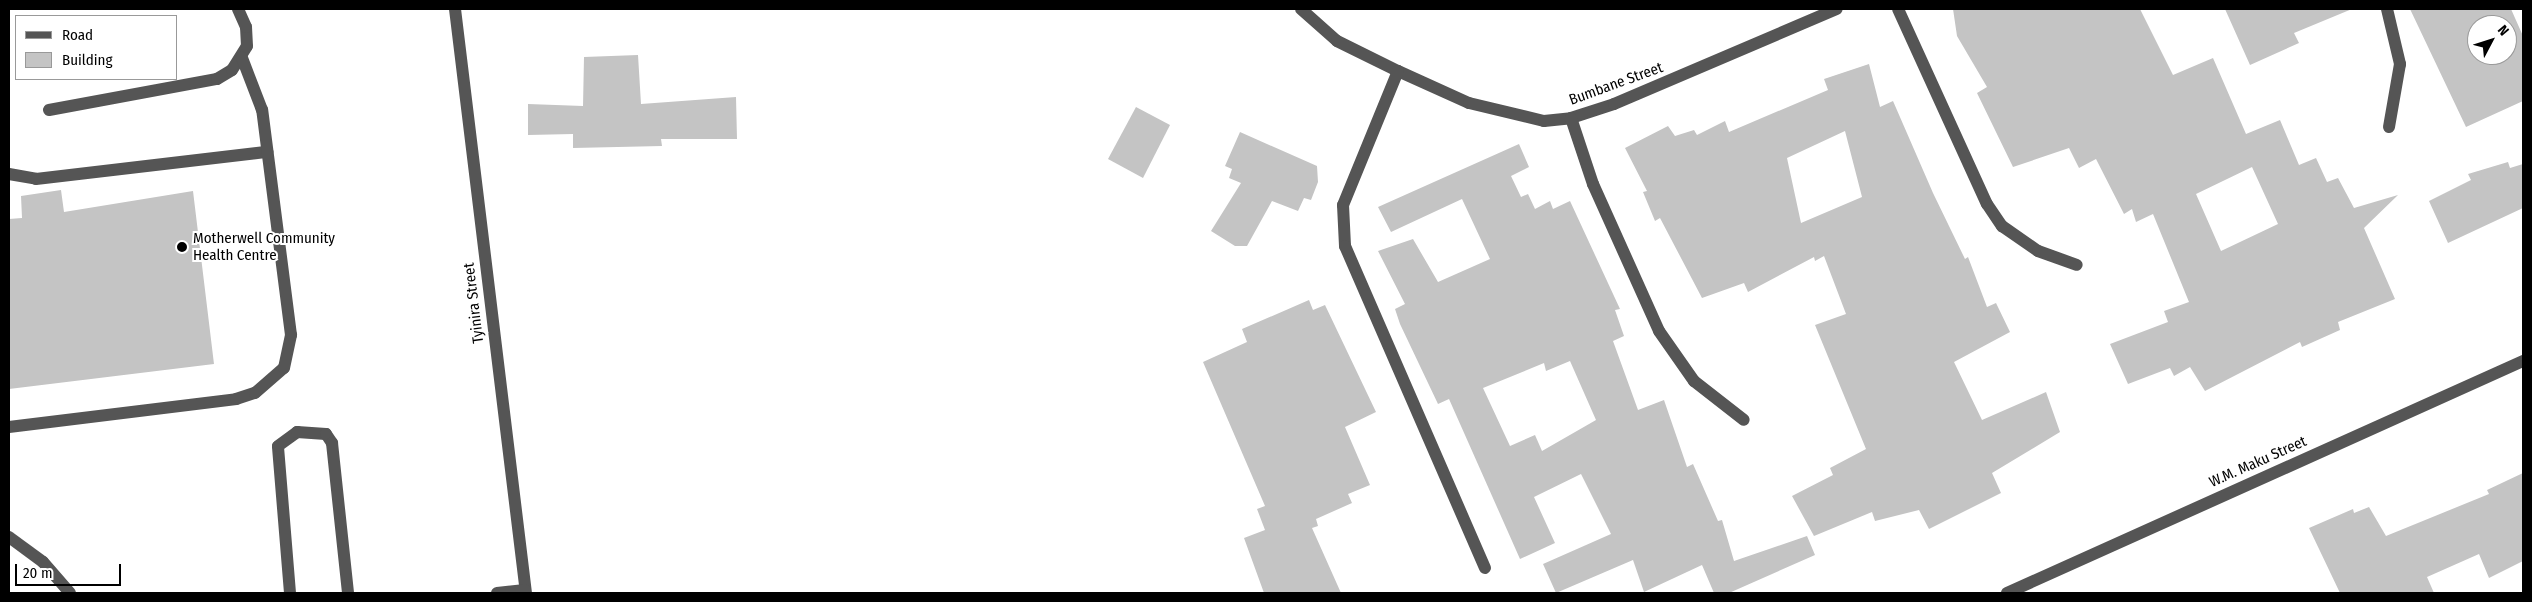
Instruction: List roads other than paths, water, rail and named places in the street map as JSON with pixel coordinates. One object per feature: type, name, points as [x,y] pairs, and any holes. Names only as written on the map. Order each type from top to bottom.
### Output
[{"type":"street","points":[[49,110],[217,79],[242,58],[247,46],[246,27],[238,9]]},
{"type":"street","name":"Tyinira Street","points":[[455,9],[526,592]]},
{"type":"street","name":"Bumbane Street","points":[[1301,9],[1337,42],[1398,71],[1469,103],[1512,116],[1544,121],[1571,118],[1679,78],[1837,9]]},
{"type":"street","points":[[1898,9],[1987,204],[2002,226],[2038,251],[2076,265]]},
{"type":"street","points":[[2387,9],[2400,64],[2389,127]]},
{"type":"street","points":[[9,428],[236,399],[271,381],[284,368],[291,335],[262,110],[242,58]]},
{"type":"street","points":[[1398,71],[1343,204],[1345,246],[1485,568]]},
{"type":"street","points":[[1571,118],[1593,184],[1659,331],[1694,381],[1744,420]]},
{"type":"street","points":[[9,174],[36,179],[267,152]]},
{"type":"street","name":"W.M. Maku Street","points":[[2007,593],[2523,361]]},
{"type":"street","points":[[290,593],[278,446],[297,432],[326,434],[332,444],[348,593]]},
{"type":"street","points":[[9,536],[43,562],[70,593]]},
{"type":"street","points":[[497,593],[526,592]]},
{"type":"place","name":"Motherwell Community Health Centre","points":[[182,247]]}]
